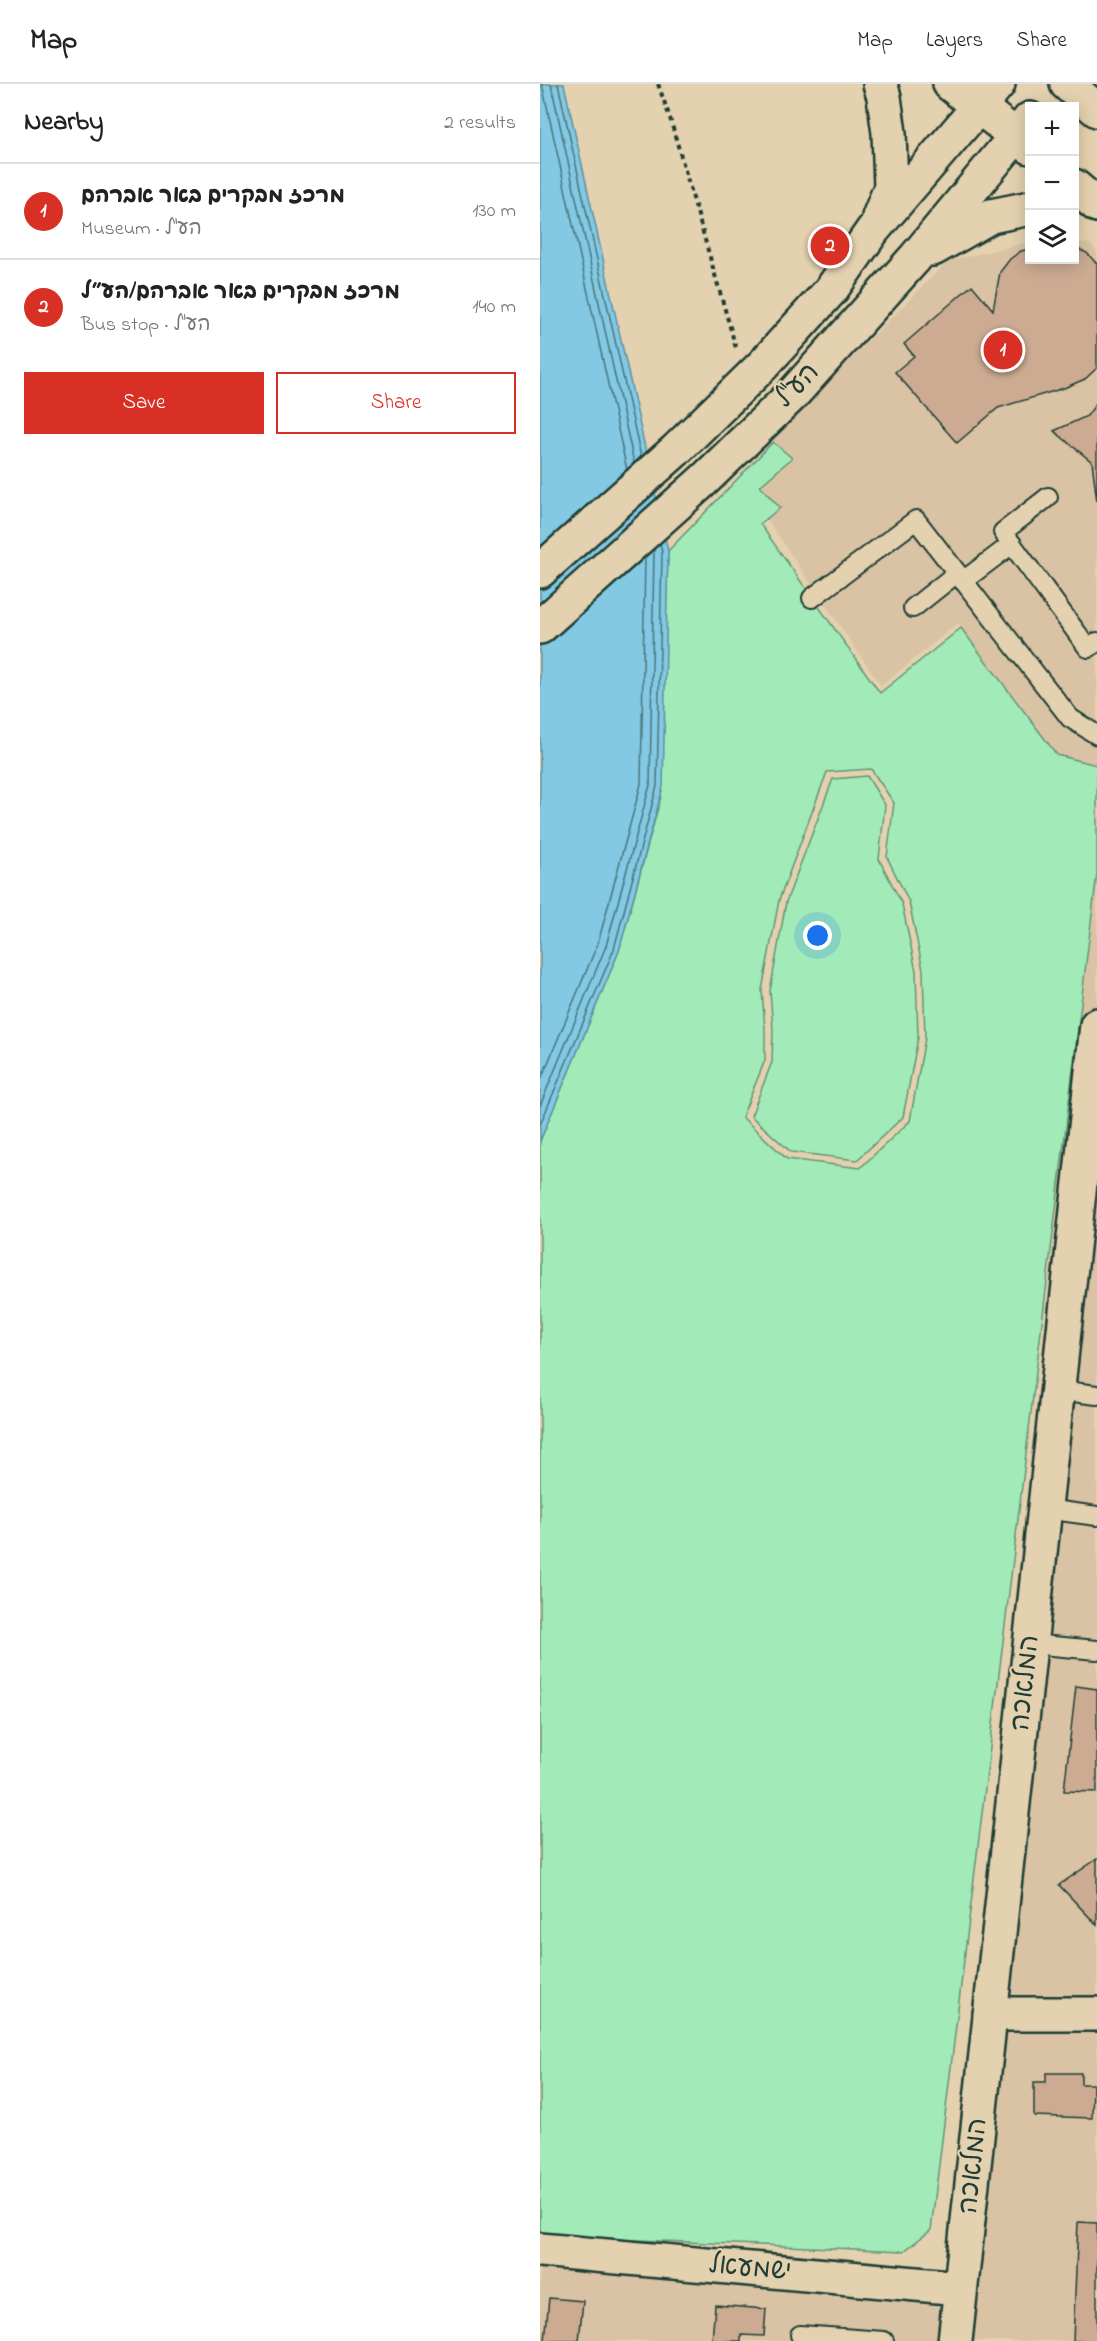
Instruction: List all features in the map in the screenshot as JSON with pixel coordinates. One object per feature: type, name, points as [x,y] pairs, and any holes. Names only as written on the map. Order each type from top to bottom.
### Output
[{"type":"street","points":[[873,230],[891,187],[889,133],[880,84]]},
{"type":"street","points":[[950,84],[988,96],[1025,134]]},
{"type":"street","points":[[1041,102],[1054,84]]},
{"type":"street","points":[[1067,84],[1097,110]]},
{"type":"street","name":"הע\"ל","points":[[540,571],[702,425],[746,382],[831,290],[873,230],[988,96]]},
{"type":"street","name":"הע\"ל","points":[[540,627],[704,480],[792,394],[1025,134]]},
{"type":"street","points":[[1079,190],[1097,205]]},
{"type":"street","points":[[915,258],[991,216],[1025,209]]},
{"type":"street","points":[[1078,210],[1097,215]]},
{"type":"street","name":"המלאכה","points":[[955,2341],[1057,1390],[1089,1178],[1097,1025]]},
{"type":"street","points":[[990,2014],[1097,2014]]},
{"type":"street","name":"ישמעאל","points":[[540,2250],[960,2288]]},
{"type":"lane","points":[[1048,497],[1003,532],[1088,648],[1097,642]]},
{"type":"lane","points":[[812,598],[916,520],[1070,718],[1097,735]]},
{"type":"lane","points":[[913,608],[1012,544]]},
{"type":"lane","points":[[1057,1390],[1097,1395]]},
{"type":"lane","points":[[1045,1509],[1097,1515]]},
{"type":"lane","points":[[1030,1644],[1097,1650]]},
{"type":"lane","points":[[800,2335],[884,2341]]},
{"type":"path","points":[[658,84],[670,118],[746,382]]},
{"type":"shaded area","points":[[1025,243],[1025,264],[1079,264],[1079,243],[1090,244],[1097,252],[1097,770],[1057,754],[958,623],[881,686],[764,515],[763,446],[948,261]]},
{"type":"shaded area","points":[[1097,834],[1097,2341],[540,2341],[540,2240],[944,2270]]},
{"type":"green space","points":[[773,442],[792,458],[760,486],[780,508],[760,524],[880,693],[961,628],[1057,755],[1097,765],[1097,873],[931,2230],[904,2251],[540,2236],[540,1141],[619,951],[661,797],[668,551]],"holes":[[[871,769],[894,803],[887,857],[909,902],[923,970],[925,1038],[910,1121],[860,1168],[787,1159],[742,1117],[765,1060],[762,990],[779,900],[827,772]]]},
{"type":"green space","points":[[867,776],[885,805],[879,859],[902,904],[916,971],[918,1038],[903,1117],[857,1160],[791,1152],[751,1116],[772,1062],[773,1030],[770,991],[786,902],[833,779]]},
{"type":"water","points":[[540,84],[564,84],[668,551],[663,787],[619,951],[540,1141]]},
{"type":"building","points":[[1079,249],[1087,253],[1097,264],[1097,368],[1085,379],[1064,388],[998,408],[957,443],[895,372],[914,356],[904,344],[972,285],[993,310],[1000,272],[1010,259],[1025,250],[1025,264],[1079,264]]},
{"type":"building","points":[[1097,402],[1097,502],[1092,462],[1054,431],[1087,416]]},
{"type":"building","points":[[1076,1686],[1097,1689],[1097,1792],[1064,1791]]},
{"type":"building","points":[[1097,1859],[1097,1925],[1059,1885]]},
{"type":"building","points":[[1046,2073],[1081,2073],[1081,2084],[1093,2084],[1092,2118],[1034,2116],[1034,2082],[1046,2082]]},
{"type":"building","points":[[1078,2222],[1097,2223],[1097,2341],[1073,2341]]},
{"type":"building","points":[[549,2298],[583,2301],[579,2341],[545,2341]]},
{"type":"building","points":[[715,2305],[766,2309],[764,2336],[741,2335],[741,2341],[712,2341]]},
{"type":"place","name":"מרכז מבקרים באר אברהם/הע״ל","points":[[830,246]]},
{"type":"place","name":"מרכז מבקרים באר אברהם","points":[[1003,350]]}]
